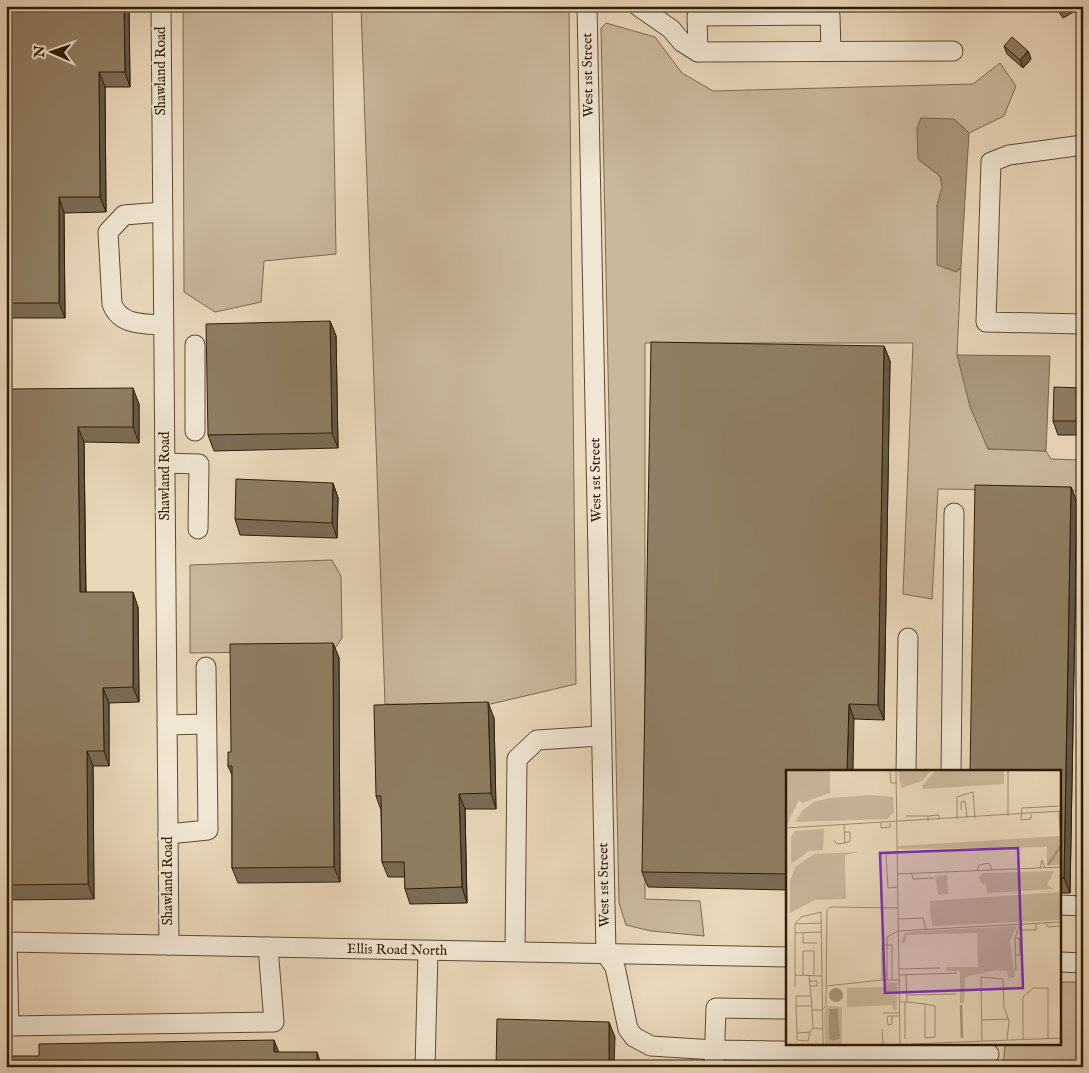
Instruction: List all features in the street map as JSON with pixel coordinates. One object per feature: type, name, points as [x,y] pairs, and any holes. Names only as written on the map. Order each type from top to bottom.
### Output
[{"type":"street","name":"Shawland Road","points":[[160,6],[168,945]]},
{"type":"street","name":"West 1st Street","points":[[587,6],[606,954]]},
{"type":"street","points":[[638,6],[671,28],[682,42],[698,52],[953,51]]},
{"type":"street","points":[[698,52],[697,16],[830,15],[831,51]]},
{"type":"street","points":[[1083,145],[1009,155],[990,162],[986,322],[1083,324]]},
{"type":"street","points":[[162,212],[124,215],[108,232],[112,304],[115,313],[127,321],[163,325]]},
{"type":"street","points":[[163,355],[195,350],[195,424],[164,418]]},
{"type":"street","points":[[164,463],[199,464],[198,529]]},
{"type":"street","points":[[951,770],[954,513]]},
{"type":"street","points":[[906,770],[908,638]]},
{"type":"street","points":[[168,834],[208,830],[206,667]]},
{"type":"street","points":[[167,725],[206,724]]},
{"type":"street","points":[[515,951],[517,759],[538,740],[601,736]]},
{"type":"street","points":[[1062,906],[1083,906]]},
{"type":"street","points":[[7,942],[9,1026],[274,1022],[268,947]]},
{"type":"street","name":"Ellis Road North","points":[[7,942],[786,957]]},
{"type":"street","points":[[425,1067],[428,950]]},
{"type":"street","points":[[606,954],[615,967],[628,1029],[634,1037],[651,1046],[715,1058],[989,1055]]},
{"type":"street","points":[[1062,962],[1083,963]]},
{"type":"street","points":[[715,1058],[716,1008],[786,1009]]},
{"type":"shaded area","points":[[183,6],[332,6],[336,254],[264,261],[261,302],[215,312],[184,292]]},
{"type":"shaded area","points":[[361,6],[569,6],[576,684],[482,706],[385,704]]},
{"type":"shaded area","points":[[606,23],[655,37],[682,73],[713,91],[973,84],[1000,63],[1016,86],[1004,116],[969,133],[954,119],[918,159],[940,176],[943,187],[937,206],[956,272],[961,268],[957,355],[988,449],[1046,451],[1051,459],[1083,460],[1083,491],[938,489],[932,599],[903,594],[913,343],[645,343],[645,899],[700,901],[704,936],[651,931],[626,925],[619,903],[601,28]]},
{"type":"shaded area","points":[[921,118],[954,119],[969,133],[961,267],[956,272],[937,265],[937,206],[942,187],[940,176],[918,159],[917,128]]},
{"type":"shaded area","points":[[957,355],[1050,356],[1046,451],[988,449],[970,407]]},
{"type":"shaded area","points":[[332,560],[341,576],[342,638],[333,651],[190,653],[190,565]]},
{"type":"shaded area","points":[[1062,982],[1083,982],[1083,1067],[1003,1067],[1005,1046],[1062,1046]]},
{"type":"building","points":[[6,6],[124,6],[125,72],[99,72],[100,197],[59,197],[59,303],[6,303]]},
{"type":"building","points":[[1057,6],[1067,6],[1060,11]]},
{"type":"building","points":[[1012,37],[1028,51],[1020,60],[1004,46]]},
{"type":"building","points":[[330,321],[332,433],[208,435],[206,324]]},
{"type":"building","points":[[651,342],[884,346],[878,705],[849,704],[847,770],[786,770],[786,874],[642,872]]},
{"type":"building","points":[[1054,387],[1083,388],[1083,421],[1053,421]]},
{"type":"building","points":[[133,388],[133,427],[78,427],[80,592],[133,592],[133,687],[103,688],[104,751],[87,751],[88,884],[6,885],[6,389]]},
{"type":"building","points":[[236,479],[333,483],[332,523],[235,519]]},
{"type":"building","points":[[975,485],[1071,487],[1064,878],[1062,878],[1062,770],[970,770]]},
{"type":"building","points":[[333,643],[334,867],[232,868],[232,766],[228,766],[228,752],[231,752],[230,644]]},
{"type":"building","points":[[488,702],[491,793],[459,794],[462,887],[405,889],[404,862],[382,862],[381,796],[376,796],[374,705]]},
{"type":"building","points":[[497,1019],[609,1022],[609,1067],[496,1067]]},
{"type":"building","points":[[274,1040],[274,1052],[317,1052],[317,1067],[6,1067],[6,1056],[39,1056],[39,1044]]}]
